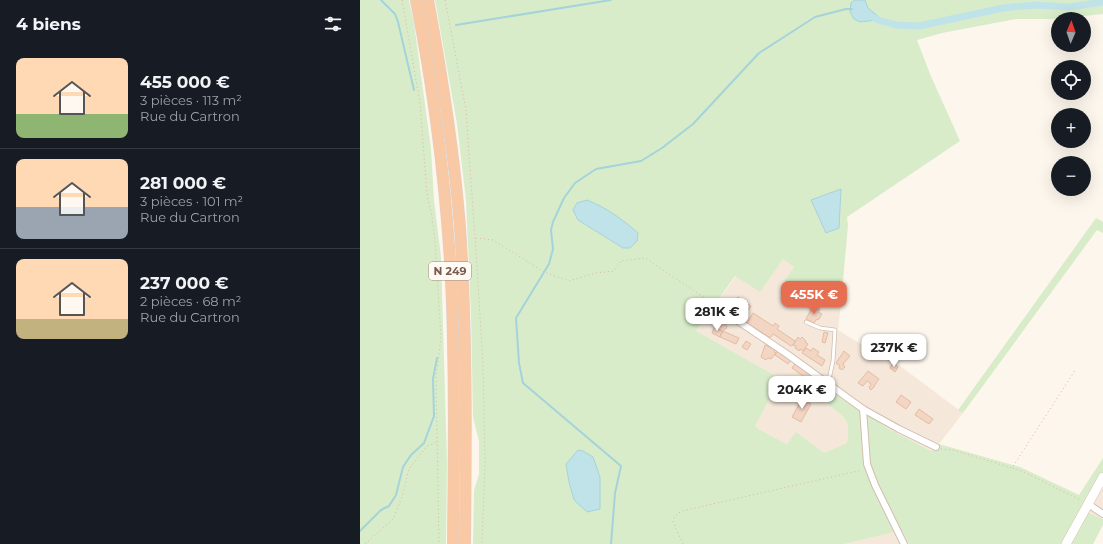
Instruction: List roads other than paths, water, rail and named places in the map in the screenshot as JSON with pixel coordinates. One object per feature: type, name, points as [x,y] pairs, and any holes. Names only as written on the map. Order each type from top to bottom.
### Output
[{"type":"highway","name":"N 249","points":[[416,0],[436,119],[444,183],[449,250],[453,344],[453,544]]},
{"type":"highway","name":"N 249","points":[[428,0],[447,110],[460,227],[465,348],[465,544]]},
{"type":"main road","points":[[1066,544],[1103,477]]},
{"type":"street","points":[[726,313],[863,408],[899,429],[936,447]]},
{"type":"street","points":[[863,408],[868,469],[904,544]]},
{"type":"street","points":[[1088,504],[1103,514]]},
{"type":"lane","points":[[806,322],[820,328],[835,330],[833,361],[828,384]]},
{"type":"water","points":[[855,0],[865,0],[868,8],[879,17],[876,20],[860,22],[854,19],[850,12],[851,3]]},
{"type":"water","points":[[841,189],[839,228],[826,233],[811,200]]},
{"type":"water","points":[[587,200],[608,210],[632,228],[638,233],[637,241],[630,248],[623,248],[578,220],[573,210],[577,203]]},
{"type":"water","points":[[578,450],[583,451],[593,457],[600,477],[600,509],[587,512],[574,500],[566,464]]},
{"type":"waterway","points":[[381,0],[395,14],[398,22],[414,90]]},
{"type":"waterway","points":[[456,25],[611,0]]},
{"type":"waterway","points":[[869,15],[878,20],[896,25],[919,26],[1003,8],[1035,5],[1069,7],[1103,2]]},
{"type":"waterway","points":[[611,544],[615,493],[621,466],[523,383],[519,363],[516,318],[549,264],[553,249],[551,230],[553,222],[564,198],[575,183],[596,169],[641,161],[662,148],[693,124],[759,53],[815,17],[846,9],[852,9]]},
{"type":"waterway","points":[[360,531],[381,510],[389,506],[396,495],[403,467],[411,455],[424,443],[434,416],[433,379],[437,358]]}]
